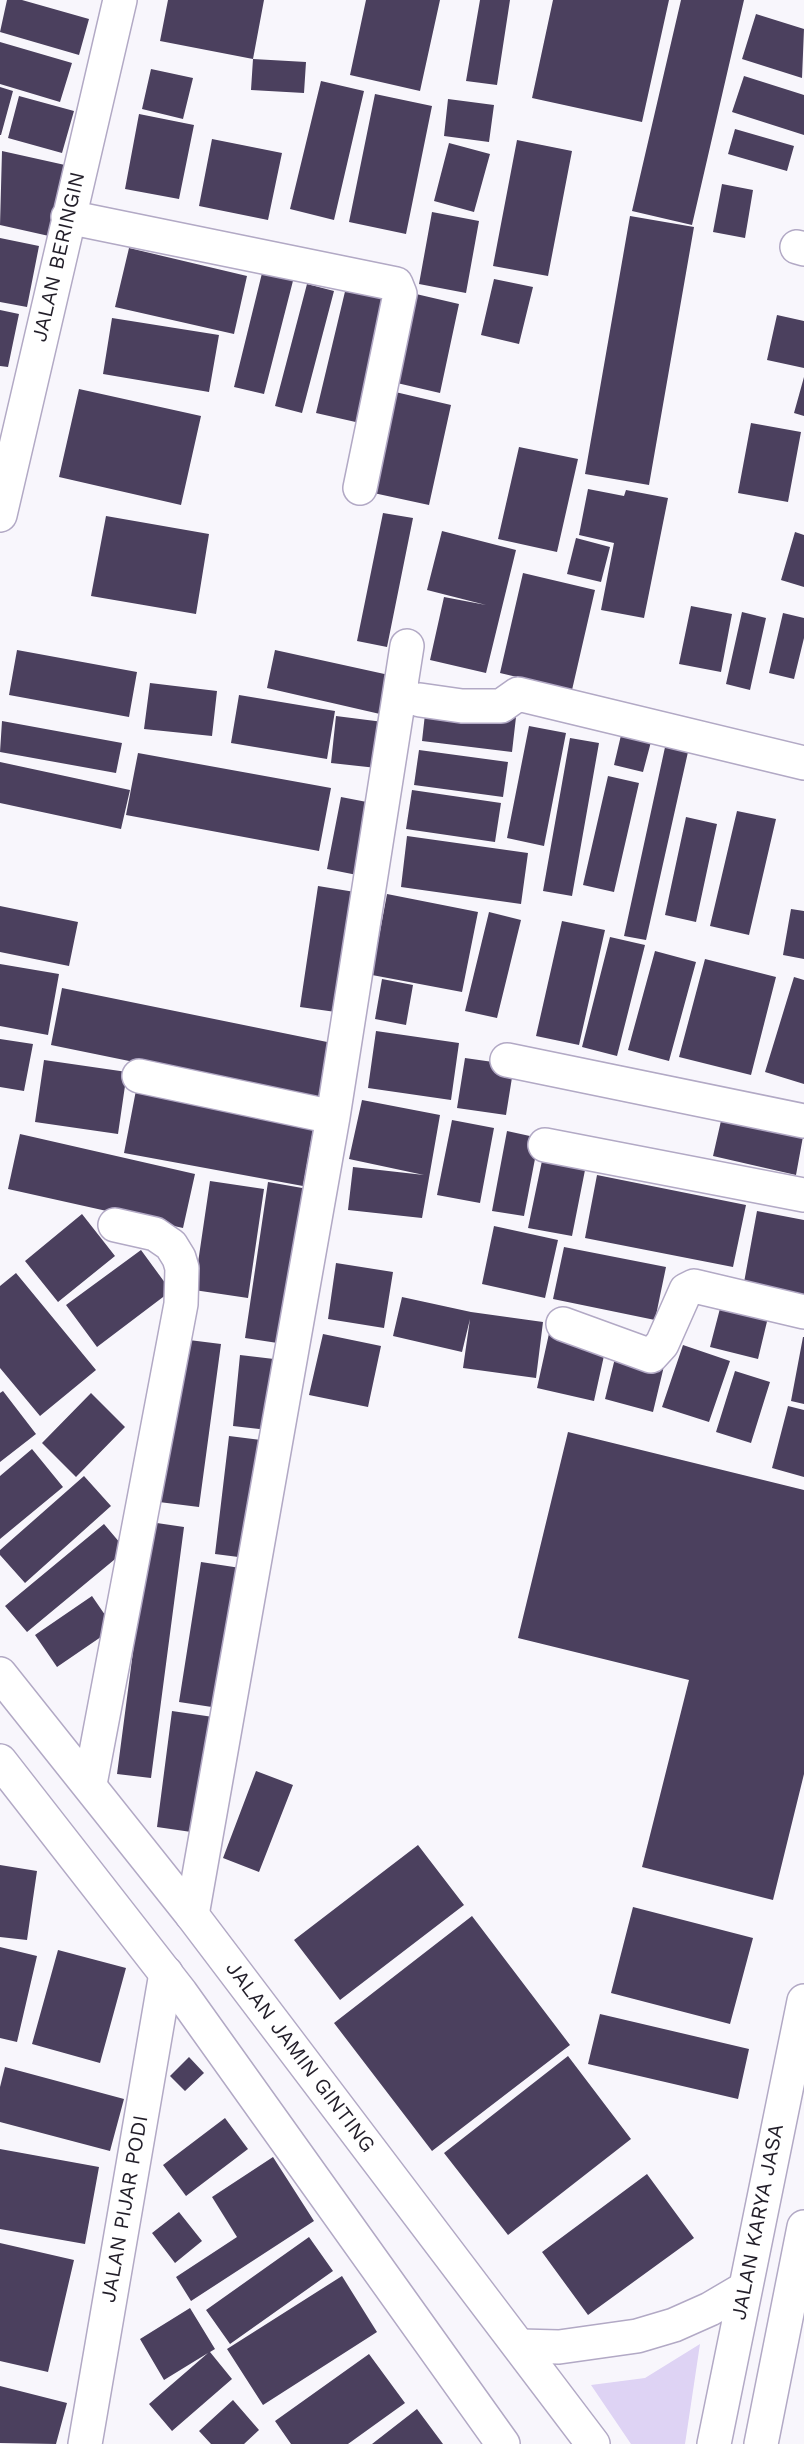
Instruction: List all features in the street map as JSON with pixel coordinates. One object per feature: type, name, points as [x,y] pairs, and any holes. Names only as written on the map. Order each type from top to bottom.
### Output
[{"type":"main road","name":"JALAN BERINGIN","points":[[0,515],[120,0]]},
{"type":"main road","points":[[68,217],[396,284],[400,294],[360,488]]},
{"type":"main road","points":[[192,1915],[333,1117],[407,646]]},
{"type":"main road","points":[[420,700],[462,706],[501,706],[518,694],[804,763]]},
{"type":"main road","points":[[507,1060],[804,1121]]},
{"type":"main road","points":[[139,1076],[333,1117]]},
{"type":"main road","points":[[545,1146],[804,1195]]},
{"type":"main road","points":[[90,1784],[181,1304],[182,1268],[171,1245],[155,1234],[115,1225]]},
{"type":"main road","points":[[563,1324],[651,1356],[663,1344],[686,1290],[694,1287],[804,1312]]},
{"type":"main road","name":"JALAN JAMIN GINTING","points":[[0,1674],[90,1784],[192,1915],[593,2444]]},
{"type":"main road","points":[[0,1761],[166,1973],[503,2444]]},
{"type":"main road","name":"JALAN PIJAR PODI","points":[[85,2444],[166,1973]]},
{"type":"main road","name":"JALAN KARYA JASA","points":[[714,2444],[763,2193],[804,2001]]},
{"type":"main road","points":[[763,2193],[794,2217],[804,2220]]},
{"type":"main road","points":[[761,2444],[804,2227]]},
{"type":"main road","points":[[520,2346],[559,2347],[637,2336],[674,2325],[710,2309],[744,2289]]},
{"type":"shaded area","points":[[700,2344],[685,2444],[631,2444],[591,2385],[645,2378]]},
{"type":"building","points":[[7,0],[22,0],[89,19],[79,55],[0,32]]},
{"type":"building","points":[[168,0],[264,0],[253,59],[160,41]]},
{"type":"building","points":[[366,0],[440,0],[420,91],[350,75]]},
{"type":"building","points":[[480,0],[510,0],[497,85],[466,81]]},
{"type":"building","points":[[553,0],[669,0],[642,122],[532,98]]},
{"type":"building","points":[[681,0],[744,0],[692,225],[632,211]]},
{"type":"building","points":[[756,14],[804,29],[802,78],[742,59]]},
{"type":"building","points":[[0,42],[72,63],[60,102],[0,84]]},
{"type":"building","points":[[253,59],[306,62],[304,93],[251,90]]},
{"type":"building","points":[[151,69],[193,78],[183,119],[142,109]]},
{"type":"building","points":[[744,76],[804,95],[804,135],[732,112]]},
{"type":"building","points":[[321,81],[364,91],[334,220],[290,209]]},
{"type":"building","points":[[0,87],[13,91],[1,135],[0,135]]},
{"type":"building","points":[[375,94],[432,106],[406,234],[349,222]]},
{"type":"building","points":[[19,96],[74,111],[62,153],[8,138]]},
{"type":"building","points":[[448,99],[494,105],[489,142],[444,136]]},
{"type":"building","points":[[139,114],[194,125],[179,199],[125,189]]},
{"type":"building","points":[[735,129],[794,146],[787,171],[728,154]]},
{"type":"building","points":[[212,139],[282,153],[268,220],[199,206]]},
{"type":"building","points":[[517,140],[572,151],[548,276],[493,266]]},
{"type":"building","points":[[449,143],[490,154],[474,212],[434,201]]},
{"type":"building","points":[[2,151],[65,165],[49,236],[0,225]]},
{"type":"building","points":[[722,184],[753,190],[745,238],[713,232]]},
{"type":"building","points":[[432,212],[479,221],[466,293],[419,284]]},
{"type":"building","points":[[630,216],[694,227],[649,485],[585,474]]},
{"type":"building","points":[[0,238],[39,246],[27,307],[0,302]]},
{"type":"building","points":[[129,248],[247,276],[234,334],[115,307]]},
{"type":"building","points":[[264,265],[295,273],[264,394],[234,387]]},
{"type":"building","points":[[348,279],[392,289],[360,423],[316,413]]},
{"type":"building","points":[[494,279],[533,287],[519,344],[481,335]]},
{"type":"building","points":[[307,284],[334,291],[302,413],[275,406]]},
{"type":"building","points":[[416,294],[459,304],[440,393],[397,383]]},
{"type":"building","points":[[0,310],[19,314],[8,367],[0,366]]},
{"type":"building","points":[[777,315],[804,321],[804,368],[767,360]]},
{"type":"building","points":[[112,318],[219,335],[209,392],[103,374]]},
{"type":"building","points":[[804,377],[804,416],[794,413]]},
{"type":"building","points":[[79,389],[201,416],[181,505],[59,477]]},
{"type":"building","points":[[391,391],[451,405],[429,505],[369,492]]},
{"type":"building","points":[[751,423],[801,432],[788,502],[738,493]]},
{"type":"building","points":[[519,447],[578,459],[557,552],[498,539]]},
{"type":"building","points":[[588,489],[624,496],[626,490],[668,498],[644,618],[601,610],[614,543],[579,535]]},
{"type":"building","points":[[383,513],[413,518],[387,647],[357,641]]},
{"type":"building","points":[[106,516],[209,534],[196,614],[91,596]]},
{"type":"building","points":[[442,531],[516,550],[486,673],[430,660],[444,597],[486,605],[427,590]]},
{"type":"building","points":[[795,532],[804,535],[804,587],[781,580]]},
{"type":"building","points":[[576,538],[610,547],[601,582],[567,574]]},
{"type":"building","points":[[523,573],[595,590],[572,690],[500,673]]},
{"type":"building","points":[[691,606],[732,614],[721,672],[679,664]]},
{"type":"building","points":[[742,612],[766,618],[750,690],[726,684]]},
{"type":"building","points":[[783,613],[804,618],[804,638],[794,679],[769,673]]},
{"type":"building","points":[[17,650],[137,672],[129,717],[9,695]]},
{"type":"building","points":[[275,650],[389,675],[380,714],[267,688]]},
{"type":"building","points":[[150,683],[217,691],[212,736],[144,729]]},
{"type":"building","points":[[239,695],[335,711],[327,759],[231,743]]},
{"type":"building","points":[[426,705],[516,717],[512,752],[422,741]]},
{"type":"building","points":[[336,716],[391,723],[386,769],[331,763]]},
{"type":"building","points":[[2,721],[122,743],[116,773],[0,752]]},
{"type":"building","points":[[529,726],[566,733],[544,846],[507,838]]},
{"type":"building","points":[[622,731],[652,738],[643,772],[614,765]]},
{"type":"building","points":[[570,738],[599,743],[572,896],[543,891]]},
{"type":"building","points":[[667,738],[690,743],[646,940],[624,936]]},
{"type":"building","points":[[419,750],[508,762],[503,797],[414,785]]},
{"type":"building","points":[[138,753],[331,788],[319,851],[126,815]]},
{"type":"building","points":[[0,762],[130,790],[121,829],[0,803]]},
{"type":"building","points":[[608,776],[639,783],[614,892],[583,885]]},
{"type":"building","points":[[412,790],[501,803],[495,842],[406,829]]},
{"type":"building","points":[[341,797],[372,803],[357,875],[327,869]]},
{"type":"building","points":[[737,811],[776,819],[749,935],[710,926]]},
{"type":"building","points":[[686,817],[717,824],[696,922],[665,915]]},
{"type":"building","points":[[407,836],[528,853],[521,904],[401,887]]},
{"type":"building","points":[[318,886],[361,893],[343,1013],[300,1007]]},
{"type":"building","points":[[387,894],[478,912],[462,992],[372,975]]},
{"type":"building","points":[[0,906],[78,922],[69,966],[0,952]]},
{"type":"building","points":[[791,909],[804,911],[804,959],[783,955]]},
{"type":"building","points":[[489,912],[521,920],[497,1018],[465,1011]]},
{"type":"building","points":[[562,921],[605,930],[579,1045],[536,1036]]},
{"type":"building","points":[[610,937],[645,945],[617,1056],[582,1047]]},
{"type":"building","points":[[655,951],[696,962],[669,1061],[628,1050]]},
{"type":"building","points":[[705,959],[776,977],[751,1075],[679,1057]]},
{"type":"building","points":[[0,964],[59,974],[48,1035],[0,1026]]},
{"type":"building","points":[[794,977],[804,980],[804,1084],[765,1072]]},
{"type":"building","points":[[382,979],[413,985],[406,1025],[375,1019]]},
{"type":"building","points":[[62,988],[337,1044],[325,1101],[51,1045]]},
{"type":"building","points":[[376,1031],[459,1043],[451,1100],[368,1088]]},
{"type":"building","points":[[0,1039],[33,1044],[24,1091],[0,1087]]},
{"type":"building","points":[[465,1058],[514,1065],[506,1115],[457,1108]]},
{"type":"building","points":[[44,1060],[127,1072],[118,1134],[35,1122]]},
{"type":"building","points":[[137,1085],[315,1118],[303,1186],[124,1153]]},
{"type":"building","points":[[362,1100],[440,1115],[422,1218],[348,1210],[353,1167],[424,1175],[349,1159]]},
{"type":"building","points":[[723,1112],[804,1131],[796,1175],[713,1156]]},
{"type":"building","points":[[452,1120],[494,1128],[480,1203],[437,1195]]},
{"type":"building","points":[[507,1131],[539,1138],[524,1216],[492,1211]]},
{"type":"building","points":[[20,1134],[195,1174],[183,1228],[8,1189]]},
{"type":"building","points":[[543,1156],[586,1165],[572,1236],[528,1228]]},
{"type":"building","points":[[597,1175],[746,1205],[733,1267],[585,1238]]},
{"type":"building","points":[[210,1181],[264,1189],[248,1298],[194,1290]]},
{"type":"building","points":[[268,1182],[308,1189],[284,1344],[245,1338]]},
{"type":"building","points":[[757,1211],[804,1220],[804,1300],[743,1288]]},
{"type":"building","points":[[82,1214],[115,1256],[58,1302],[25,1261]]},
{"type":"building","points":[[494,1226],[558,1240],[545,1298],[482,1284]]},
{"type":"building","points":[[564,1247],[666,1267],[655,1320],[553,1299]]},
{"type":"building","points":[[141,1250],[171,1291],[97,1347],[66,1305]]},
{"type":"building","points":[[336,1263],[393,1272],[384,1328],[328,1319]]},
{"type":"building","points":[[16,1273],[96,1370],[40,1416],[0,1368],[0,1286]]},
{"type":"building","points":[[402,1297],[471,1312],[543,1322],[536,1378],[463,1368],[470,1319],[462,1352],[393,1336]]},
{"type":"building","points":[[723,1297],[770,1309],[758,1359],[710,1347]]},
{"type":"building","points":[[550,1329],[607,1342],[594,1401],[537,1388]]},
{"type":"building","points":[[323,1334],[381,1346],[368,1407],[309,1395]]},
{"type":"building","points":[[804,1337],[804,1404],[791,1401]]},
{"type":"building","points":[[181,1339],[221,1344],[199,1507],[159,1502]]},
{"type":"building","points":[[683,1345],[730,1361],[709,1422],[662,1407]]},
{"type":"building","points":[[616,1354],[664,1366],[653,1412],[605,1399]]},
{"type":"building","points":[[240,1355],[274,1359],[268,1430],[233,1426]]},
{"type":"building","points":[[735,1371],[770,1382],[751,1443],[716,1432]]},
{"type":"building","points":[[3,1391],[36,1434],[0,1462],[0,1393]]},
{"type":"building","points":[[91,1393],[125,1427],[76,1477],[42,1443]]},
{"type":"building","points":[[788,1406],[804,1410],[804,1477],[772,1468]]},
{"type":"building","points":[[568,1432],[804,1490],[804,1774],[773,1900],[642,1867],[689,1680],[518,1638]]},
{"type":"building","points":[[229,1436],[269,1441],[254,1559],[215,1554]]},
{"type":"building","points":[[32,1449],[63,1487],[0,1539],[0,1476]]},
{"type":"building","points":[[84,1476],[111,1506],[25,1583],[0,1555],[0,1550]]},
{"type":"building","points":[[150,1522],[184,1527],[151,1778],[117,1774]]},
{"type":"building","points":[[104,1524],[126,1550],[27,1632],[5,1606]]},
{"type":"building","points":[[201,1562],[247,1569],[225,1709],[179,1702]]},
{"type":"building","points":[[92,1596],[114,1628],[57,1667],[35,1635]]},
{"type":"building","points":[[172,1711],[220,1718],[205,1834],[157,1827]]},
{"type":"building","points":[[256,1771],[293,1785],[259,1872],[223,1858]]},
{"type":"building","points":[[418,1845],[464,1905],[340,2000],[294,1940]]},
{"type":"building","points":[[0,1865],[37,1871],[27,1940],[0,1937]]},
{"type":"building","points":[[633,1907],[753,1938],[730,2024],[611,1993]]},
{"type":"building","points":[[472,1916],[570,2045],[432,2151],[334,2023]]},
{"type":"building","points":[[0,1947],[37,1956],[17,2042],[0,2038]]},
{"type":"building","points":[[58,1950],[126,1968],[100,2063],[32,2044]]},
{"type":"building","points":[[600,2014],[749,2049],[738,2099],[588,2064]]},
{"type":"building","points":[[568,2056],[631,2139],[508,2235],[444,2153]]},
{"type":"building","points":[[189,2057],[204,2073],[185,2091],[170,2076]]},
{"type":"building","points":[[5,2067],[124,2099],[110,2151],[0,2122],[0,2087]]},
{"type":"building","points":[[225,2118],[248,2149],[186,2196],[163,2165]]},
{"type":"building","points":[[0,2149],[99,2167],[85,2244],[0,2229]]},
{"type":"building","points":[[273,2157],[314,2221],[191,2301],[176,2277],[237,2237],[212,2197]]},
{"type":"building","points":[[647,2174],[694,2238],[588,2315],[542,2252]]},
{"type":"building","points":[[179,2212],[202,2241],[175,2263],[152,2233]]},
{"type":"building","points":[[309,2237],[333,2271],[230,2344],[206,2310]]},
{"type":"building","points":[[0,2243],[74,2260],[48,2372],[0,2361]]},
{"type":"building","points":[[342,2276],[377,2332],[263,2405],[227,2349]]},
{"type":"building","points":[[190,2308],[215,2349],[210,2352],[232,2379],[172,2431],[149,2404],[208,2353],[164,2380],[140,2339]]},
{"type":"building","points":[[369,2354],[405,2403],[348,2444],[291,2444],[275,2421]]},
{"type":"building","points":[[0,2386],[67,2403],[56,2444],[0,2443]]},
{"type":"building","points":[[233,2400],[259,2430],[244,2444],[211,2444],[199,2431]]},
{"type":"building","points":[[417,2409],[443,2444],[372,2444]]}]
